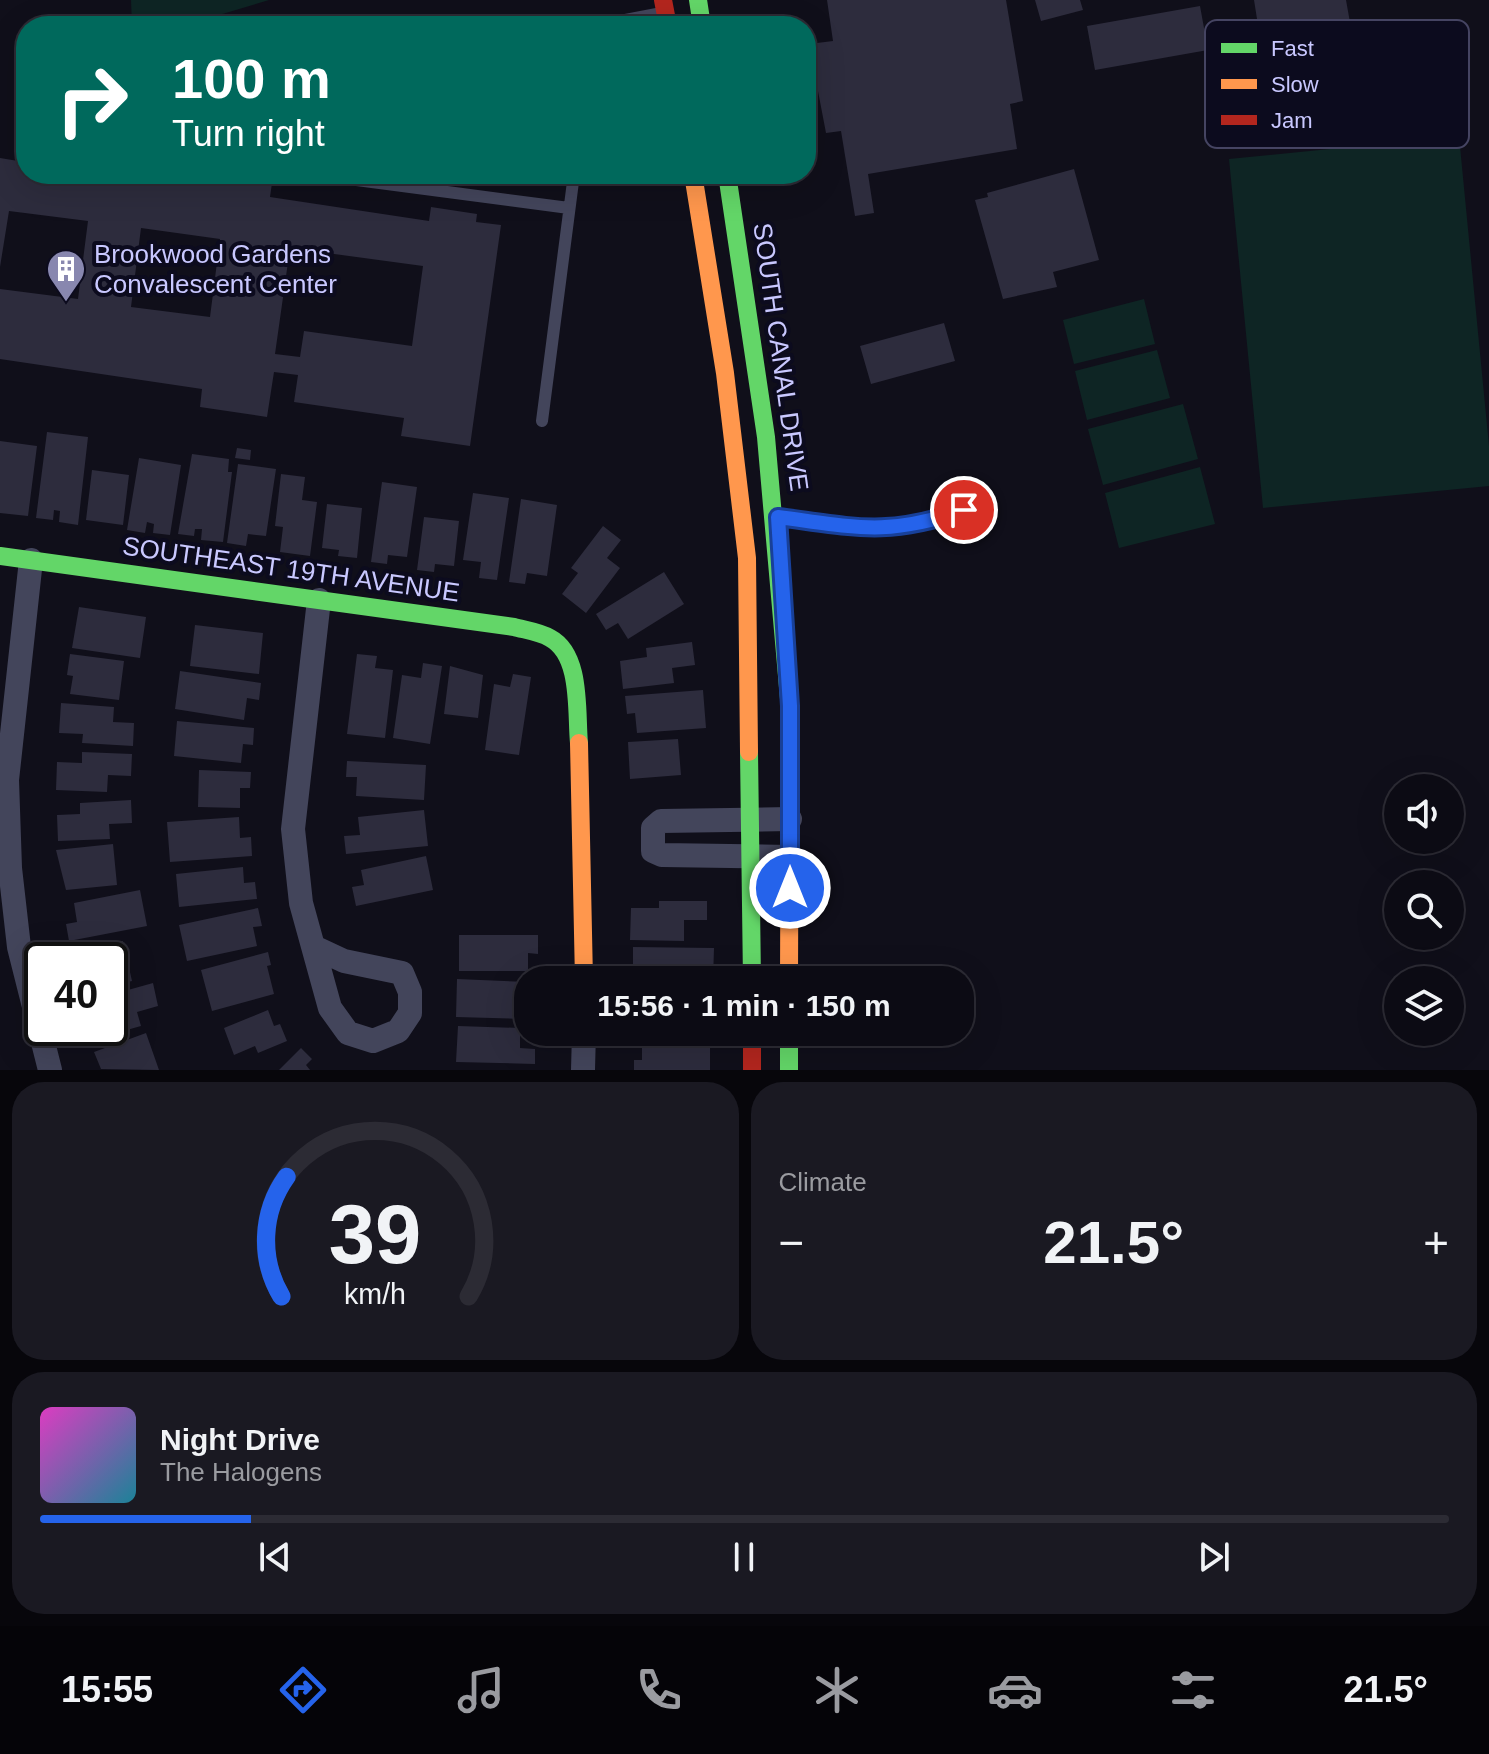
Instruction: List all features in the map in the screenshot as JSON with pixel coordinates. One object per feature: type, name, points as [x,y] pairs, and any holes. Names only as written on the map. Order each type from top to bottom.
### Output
[{"type":"street","points":[[695,184],[725,373],[749,598],[752,966]]},
{"type":"street","name":"SOUTH CANAL DRIVE","points":[[729,184],[757,357],[778,517],[790,706],[789,966]]},
{"type":"street","name":"SOUTHEAST 19TH AVENUE","points":[[0,556],[514,627],[551,638],[567,654],[573,675],[581,771],[584,966]]},
{"type":"street","points":[[31,560],[7,780],[10,868],[19,947],[50,1070]]},
{"type":"street","points":[[314,947],[344,961],[402,973],[410,992],[410,1013],[398,1031],[373,1041],[348,1033],[330,1008],[301,903],[293,829],[319,600]]},
{"type":"street","points":[[790,819],[661,821],[653,828],[651,839],[653,851],[662,855],[790,857]]},
{"type":"street","points":[[583,1070],[584,1046]]},
{"type":"street","points":[[752,1046],[752,1070]]},
{"type":"street","points":[[789,1046],[789,1070]]},
{"type":"lane","points":[[644,16],[679,9]]},
{"type":"lane","points":[[387,184],[569,208]]},
{"type":"lane","points":[[542,421],[573,184]]},
{"type":"lane","points":[[778,517],[881,530],[913,526],[964,510]]},
{"type":"green space","points":[[131,0],[269,0],[215,16],[132,16]]},
{"type":"green space","points":[[1339,148],[1460,148],[1489,446],[1489,486],[1263,508],[1229,159]]},
{"type":"green space","points":[[1144,299],[1155,344],[1074,364],[1063,320]]},
{"type":"green space","points":[[1157,350],[1170,398],[1087,420],[1075,371]]},
{"type":"green space","points":[[1183,404],[1198,459],[1103,485],[1088,429]]},
{"type":"green space","points":[[1200,467],[1215,524],[1119,548],[1105,493]]},
{"type":"building","points":[[827,0],[1006,0],[1023,101],[1010,104],[1017,149],[868,174],[874,213],[855,216],[841,131],[826,133],[816,81],[816,43],[833,41]]},
{"type":"building","points":[[1035,0],[1080,0],[1083,10],[1041,21]]},
{"type":"building","points":[[1254,0],[1346,0],[1350,20],[1257,20]]},
{"type":"building","points":[[1200,6],[1205,51],[1095,70],[1087,26]]},
{"type":"building","name":"Brookwood Gardens Convalescent Center","points":[[0,158],[16,161],[16,184],[272,184],[270,197],[429,221],[431,207],[477,214],[476,222],[501,225],[470,446],[401,436],[404,418],[294,402],[298,375],[274,372],[267,417],[200,407],[202,389],[0,359],[0,289],[78,299],[88,221],[9,211],[0,267]],"holes":[[[141,228],[220,239],[210,317],[131,307]],[[290,248],[423,266],[412,346],[304,331],[300,357],[275,354]]]},
{"type":"building","points":[[1074,169],[1099,260],[1053,272],[1057,287],[1003,299],[975,200],[988,197],[987,193]]},
{"type":"building","points":[[944,323],[955,361],[871,384],[860,346]]},
{"type":"building","points":[[47,432],[88,437],[78,525],[59,522],[60,511],[54,510],[53,520],[36,518]]},
{"type":"building","points":[[0,441],[37,446],[28,516],[0,513]]},
{"type":"building","points":[[237,448],[251,450],[250,460],[235,458]]},
{"type":"building","points":[[192,454],[229,459],[228,472],[232,472],[223,542],[201,540],[202,529],[195,529],[194,536],[178,534]]},
{"type":"building","points":[[139,458],[181,465],[170,535],[153,533],[154,524],[147,522],[145,533],[127,530]]},
{"type":"building","points":[[238,464],[276,469],[266,536],[248,534],[246,546],[227,543]]},
{"type":"building","points":[[92,470],[129,475],[123,525],[86,520]]},
{"type":"building","points":[[281,474],[305,477],[302,500],[317,502],[310,556],[280,552],[283,527],[275,526]]},
{"type":"building","points":[[382,482],[417,487],[407,557],[388,555],[387,564],[371,562]]},
{"type":"building","points":[[473,493],[509,498],[497,580],[479,578],[481,562],[463,560]]},
{"type":"building","points":[[521,499],[557,505],[547,576],[527,573],[525,584],[509,582]]},
{"type":"building","points":[[327,504],[362,508],[357,558],[338,556],[339,550],[322,548]]},
{"type":"building","points":[[424,517],[459,521],[454,566],[435,564],[434,572],[417,570]]},
{"type":"building","points":[[603,526],[621,540],[607,558],[620,568],[586,613],[562,594],[578,573],[571,568]]},
{"type":"building","points":[[664,572],[684,604],[628,639],[618,623],[606,630],[596,614]]},
{"type":"building","points":[[79,607],[146,617],[140,658],[72,648]]},
{"type":"building","points":[[195,625],[263,633],[259,674],[190,666]]},
{"type":"building","points":[[692,642],[695,665],[672,668],[674,683],[623,689],[620,661],[647,657],[646,648]]},
{"type":"building","points":[[70,654],[124,661],[119,700],[70,694],[73,676],[67,675]]},
{"type":"building","points":[[357,654],[377,656],[375,668],[393,670],[385,738],[347,734]]},
{"type":"building","points":[[423,663],[442,666],[430,744],[393,738],[402,675],[421,678]]},
{"type":"building","points":[[450,666],[483,675],[478,718],[444,714]]},
{"type":"building","points":[[180,671],[261,683],[259,700],[247,698],[244,720],[175,709]]},
{"type":"building","points":[[513,674],[531,677],[519,755],[485,750],[494,684],[510,687]]},
{"type":"building","points":[[703,690],[706,728],[637,733],[635,713],[627,714],[625,696]]},
{"type":"building","points":[[61,703],[114,707],[113,722],[134,723],[133,746],[82,743],[83,734],[59,733]]},
{"type":"building","points":[[177,721],[254,728],[253,745],[243,744],[241,763],[174,756]]},
{"type":"building","points":[[678,739],[681,775],[630,779],[628,742]]},
{"type":"building","points":[[82,752],[132,754],[131,776],[108,775],[107,792],[56,790],[57,762],[82,763]]},
{"type":"building","points":[[347,761],[426,765],[424,800],[356,796],[357,777],[346,777]]},
{"type":"building","points":[[199,770],[251,772],[250,788],[240,788],[240,808],[198,807]]},
{"type":"building","points":[[131,800],[132,823],[109,824],[110,839],[58,841],[57,815],[80,814],[80,803]]},
{"type":"building","points":[[424,810],[428,846],[346,854],[344,836],[360,835],[358,817]]},
{"type":"building","points":[[239,817],[240,838],[251,837],[252,856],[170,862],[167,822]]},
{"type":"building","points":[[113,844],[117,885],[66,890],[56,850]]},
{"type":"building","points":[[426,856],[433,890],[356,906],[352,887],[364,885],[361,870]]},
{"type":"building","points":[[243,867],[244,883],[255,882],[257,899],[179,907],[176,874]]},
{"type":"building","points":[[140,890],[147,926],[69,941],[66,924],[77,922],[74,903]]},
{"type":"building","points":[[659,901],[707,901],[707,920],[684,920],[684,941],[630,940],[631,908],[659,908]]},
{"type":"building","points":[[258,908],[262,926],[253,927],[257,946],[187,961],[179,925]]},
{"type":"building","points":[[459,935],[538,935],[538,954],[528,953],[528,966],[514,966],[514,971],[459,971]]},
{"type":"building","points":[[633,947],[714,948],[713,966],[633,965]]},
{"type":"building","points":[[268,952],[271,965],[267,966],[274,994],[212,1011],[201,970]]},
{"type":"building","points":[[457,979],[514,981],[514,1019],[456,1017]]},
{"type":"building","points":[[153,983],[158,1006],[137,1012],[141,1026],[128,1030],[128,990]]},
{"type":"building","points":[[268,1010],[274,1026],[280,1024],[287,1041],[258,1053],[255,1046],[234,1055],[224,1028]]},
{"type":"building","points":[[458,1026],[514,1028],[514,1046],[535,1049],[535,1064],[456,1062]]},
{"type":"building","points":[[146,1033],[159,1070],[101,1069],[94,1052],[110,1046],[128,1046],[128,1040]]},
{"type":"building","points":[[642,1046],[710,1046],[710,1070],[634,1070],[634,1060],[642,1060]]},
{"type":"building","points":[[301,1048],[312,1059],[306,1065],[310,1070],[279,1070]]},
{"type":"traffic: fast","points":[[698,0],[700,16]]},
{"type":"traffic: fast","points":[[728,184],[766,437],[790,710]]},
{"type":"traffic: fast","points":[[0,556],[514,627],[537,633],[550,638],[568,657],[575,685],[579,743]]},
{"type":"traffic: fast","points":[[749,752],[752,966]]},
{"type":"traffic: fast","points":[[789,1046],[789,1070]]},
{"type":"traffic: slow","points":[[695,184],[725,373],[747,558],[749,752]]},
{"type":"traffic: slow","points":[[789,966],[790,710]]},
{"type":"traffic: slow","points":[[579,743],[584,966]]},
{"type":"traffic: jam","points":[[663,0],[666,16]]},
{"type":"traffic: jam","points":[[752,1046],[752,1070]]},
{"type":"place","name":"Brookwood Gardens Convalescent Center","points":[[66,303]]},
{"type":"route","points":[[790,888],[790,706],[778,517],[881,530],[913,526],[964,510]]}]
